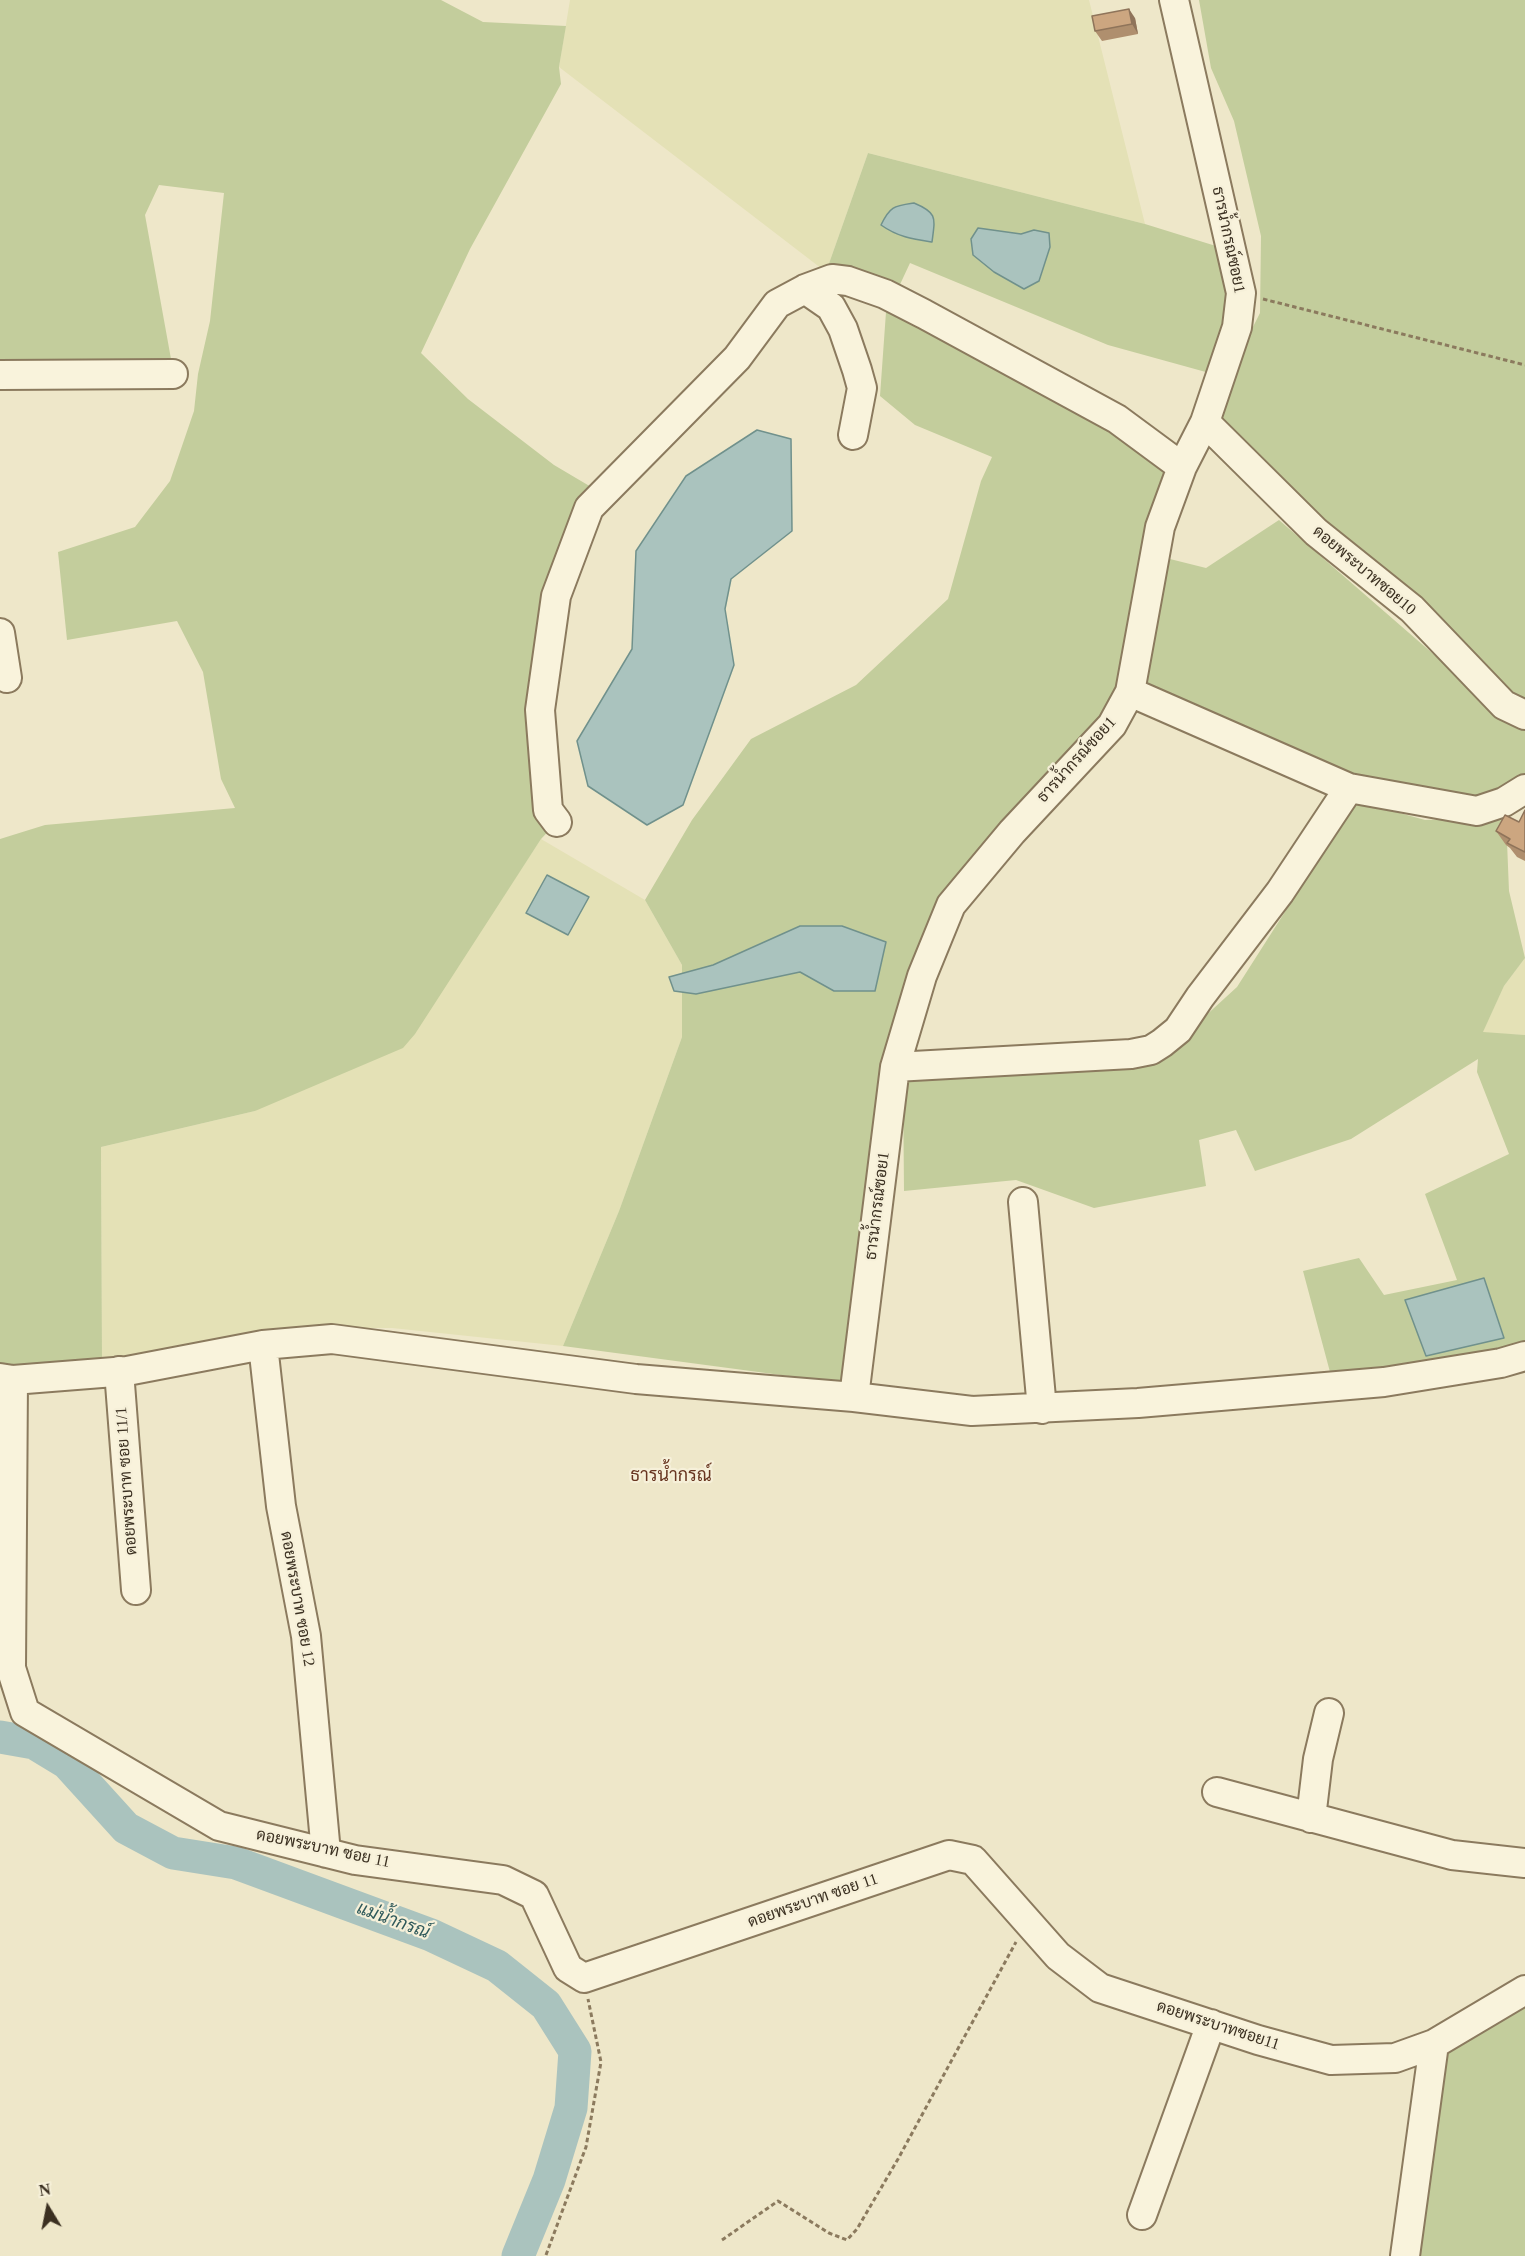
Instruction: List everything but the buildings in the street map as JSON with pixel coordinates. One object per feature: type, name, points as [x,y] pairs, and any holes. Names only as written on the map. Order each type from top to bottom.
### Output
[{"type":"street","name":"ธารน้ำกรณ์ซอย1","points":[[854,1397],[895,1067],[922,976],[951,905],[1012,832],[1112,725],[1130,692],[1160,527],[1182,466],[1205,422],[1237,327],[1241,293],[1174,0]]},
{"type":"street","points":[[556,822],[548,810],[540,710],[556,596],[590,508],[737,358],[777,304],[805,289],[832,279],[848,281],[885,294],[1117,419],[1182,466]]},
{"type":"street","points":[[805,289],[827,302],[831,307],[843,329],[857,370],[862,388],[854,435]]},
{"type":"street","points":[[0,375],[174,374]]},
{"type":"street","name":"ดอยพระบาทซอย10","points":[[1205,422],[1316,532],[1412,609],[1504,705],[1525,715]]},
{"type":"street","points":[[0,633],[7,678]]},
{"type":"street","points":[[1130,692],[1349,788],[1477,811],[1504,802],[1525,789]]},
{"type":"street","points":[[895,1067],[1131,1054],[1151,1050],[1178,1030],[1200,997],[1280,892],[1349,788]]},
{"type":"street","points":[[1023,1202],[1042,1409]]},
{"type":"street","points":[[7,1379],[119,1371],[263,1345],[332,1340],[636,1379],[854,1397],[972,1411],[1138,1403],[1384,1382],[1501,1363],[1525,1356]]},
{"type":"street","name":"ดอยพระบาท ซอย 12","points":[[263,1345],[281,1506],[306,1636],[326,1853]]},
{"type":"street","name":"ดอยพระบาท ซอย 11/1","points":[[119,1371],[136,1590]]},
{"type":"street","name":"ดอยพระบาท ซอย 11","points":[[7,1379],[11,1668],[25,1712],[219,1826],[355,1860],[503,1880],[534,1895],[568,1968],[584,1977],[950,1855]]},
{"type":"street","points":[[1311,1818],[1318,1759],[1329,1713]]},
{"type":"street","points":[[1217,1792],[1452,1855],[1525,1863]]},
{"type":"street","name":"ดอยพระบาทซอย11","points":[[950,1855],[973,1860],[1058,1956],[1100,1988],[1258,2040],[1331,2060],[1395,2058],[1434,2044],[1525,1990]]},
{"type":"street","points":[[1142,2215],[1211,2024]]},
{"type":"street","points":[[1405,2256],[1434,2044]]},
{"type":"path","points":[[1241,293],[1525,365]]},
{"type":"path","points":[[722,2240],[778,2201],[829,2233],[847,2240],[857,2229],[898,2159],[1027,1922]]},
{"type":"path","points":[[546,2255],[586,2147],[601,2061],[584,1977]]},
{"type":"shaded area","points":[[570,0],[1089,0],[1145,224],[868,153],[826,272],[559,67]]},
{"type":"shaded area","points":[[541,839],[645,900],[682,965],[682,1037],[619,1211],[563,1346],[392,1328],[294,1328],[102,1361],[101,1147],[255,1111],[494,910]]},
{"type":"shaded area","points":[[1525,958],[1525,1035],[1482,1033],[1504,986]]},
{"type":"green space","points":[[0,0],[441,0],[483,22],[566,26],[559,67],[561,84],[470,249],[421,353],[468,399],[554,465],[603,494],[556,596],[548,809],[557,822],[541,839],[415,1034],[403,1048],[255,1111],[101,1147],[102,1361],[16,1369],[0,1365],[0,839],[45,825],[235,808],[221,779],[203,672],[177,621],[67,640],[58,552],[135,527],[170,481],[194,411],[198,374],[210,321],[224,193],[159,185],[145,215],[171,359],[0,374]]},
{"type":"green space","points":[[1199,0],[1525,0],[1525,789],[1504,802],[1349,788],[1130,692],[951,905],[895,1067],[841,1383],[563,1346],[619,1211],[682,1037],[682,965],[645,900],[692,820],[751,739],[856,685],[948,599],[981,481],[992,457],[915,425],[880,396],[886,312],[1021,368],[1182,467],[1152,571],[1170,559],[1206,568],[1279,520],[1439,659],[1500,702],[1205,422],[1260,313],[1261,236],[1234,121],[1211,68]]},
{"type":"green space","points":[[868,153],[1145,224],[1232,251],[1241,293],[1213,374],[1108,345],[910,263],[896,293],[826,272]]},
{"type":"green space","points":[[1360,802],[1425,820],[1506,817],[1509,891],[1525,958],[1504,986],[1483,1032],[1525,1035],[1525,1345],[1426,1367],[1330,1372],[1303,1271],[1359,1258],[1384,1295],[1457,1280],[1425,1194],[1509,1154],[1477,1072],[1478,1059],[1351,1139],[1255,1171],[1236,1130],[1199,1140],[1206,1186],[1094,1208],[1016,1180],[904,1191],[903,1076],[1179,1040],[1237,987],[1348,813]]},
{"type":"green space","points":[[1525,1990],[1525,2256],[1422,2256],[1404,2252],[1434,2044]]},
{"type":"water","points":[[914,203],[927,210],[933,217],[932,242],[905,237],[881,225],[893,208]]},
{"type":"water","points":[[978,228],[1021,234],[1034,230],[1049,233],[1050,247],[1039,281],[1024,289],[994,272],[973,255],[971,239]]},
{"type":"water","points":[[757,430],[791,439],[792,531],[731,579],[725,609],[734,665],[683,805],[647,825],[588,786],[577,741],[632,649],[636,551],[686,476]]},
{"type":"water","points":[[547,875],[589,897],[568,935],[526,913]]},
{"type":"water","points":[[800,926],[842,926],[886,942],[875,991],[834,991],[800,972],[696,994],[674,991],[669,977],[713,965]]},
{"type":"water","points":[[1484,1278],[1504,1338],[1426,1356],[1405,1300]]},
{"type":"waterway","name":"แม่น้ำกรณ์","points":[[0,1737],[34,1743],[67,1763],[126,1828],[173,1853],[236,1863],[431,1935],[497,1966],[546,2005],[575,2051],[571,2108],[549,2180],[518,2256]]},
{"type":"district","name":"ธารน้ำกรณ์","points":[[671,1476]]}]
